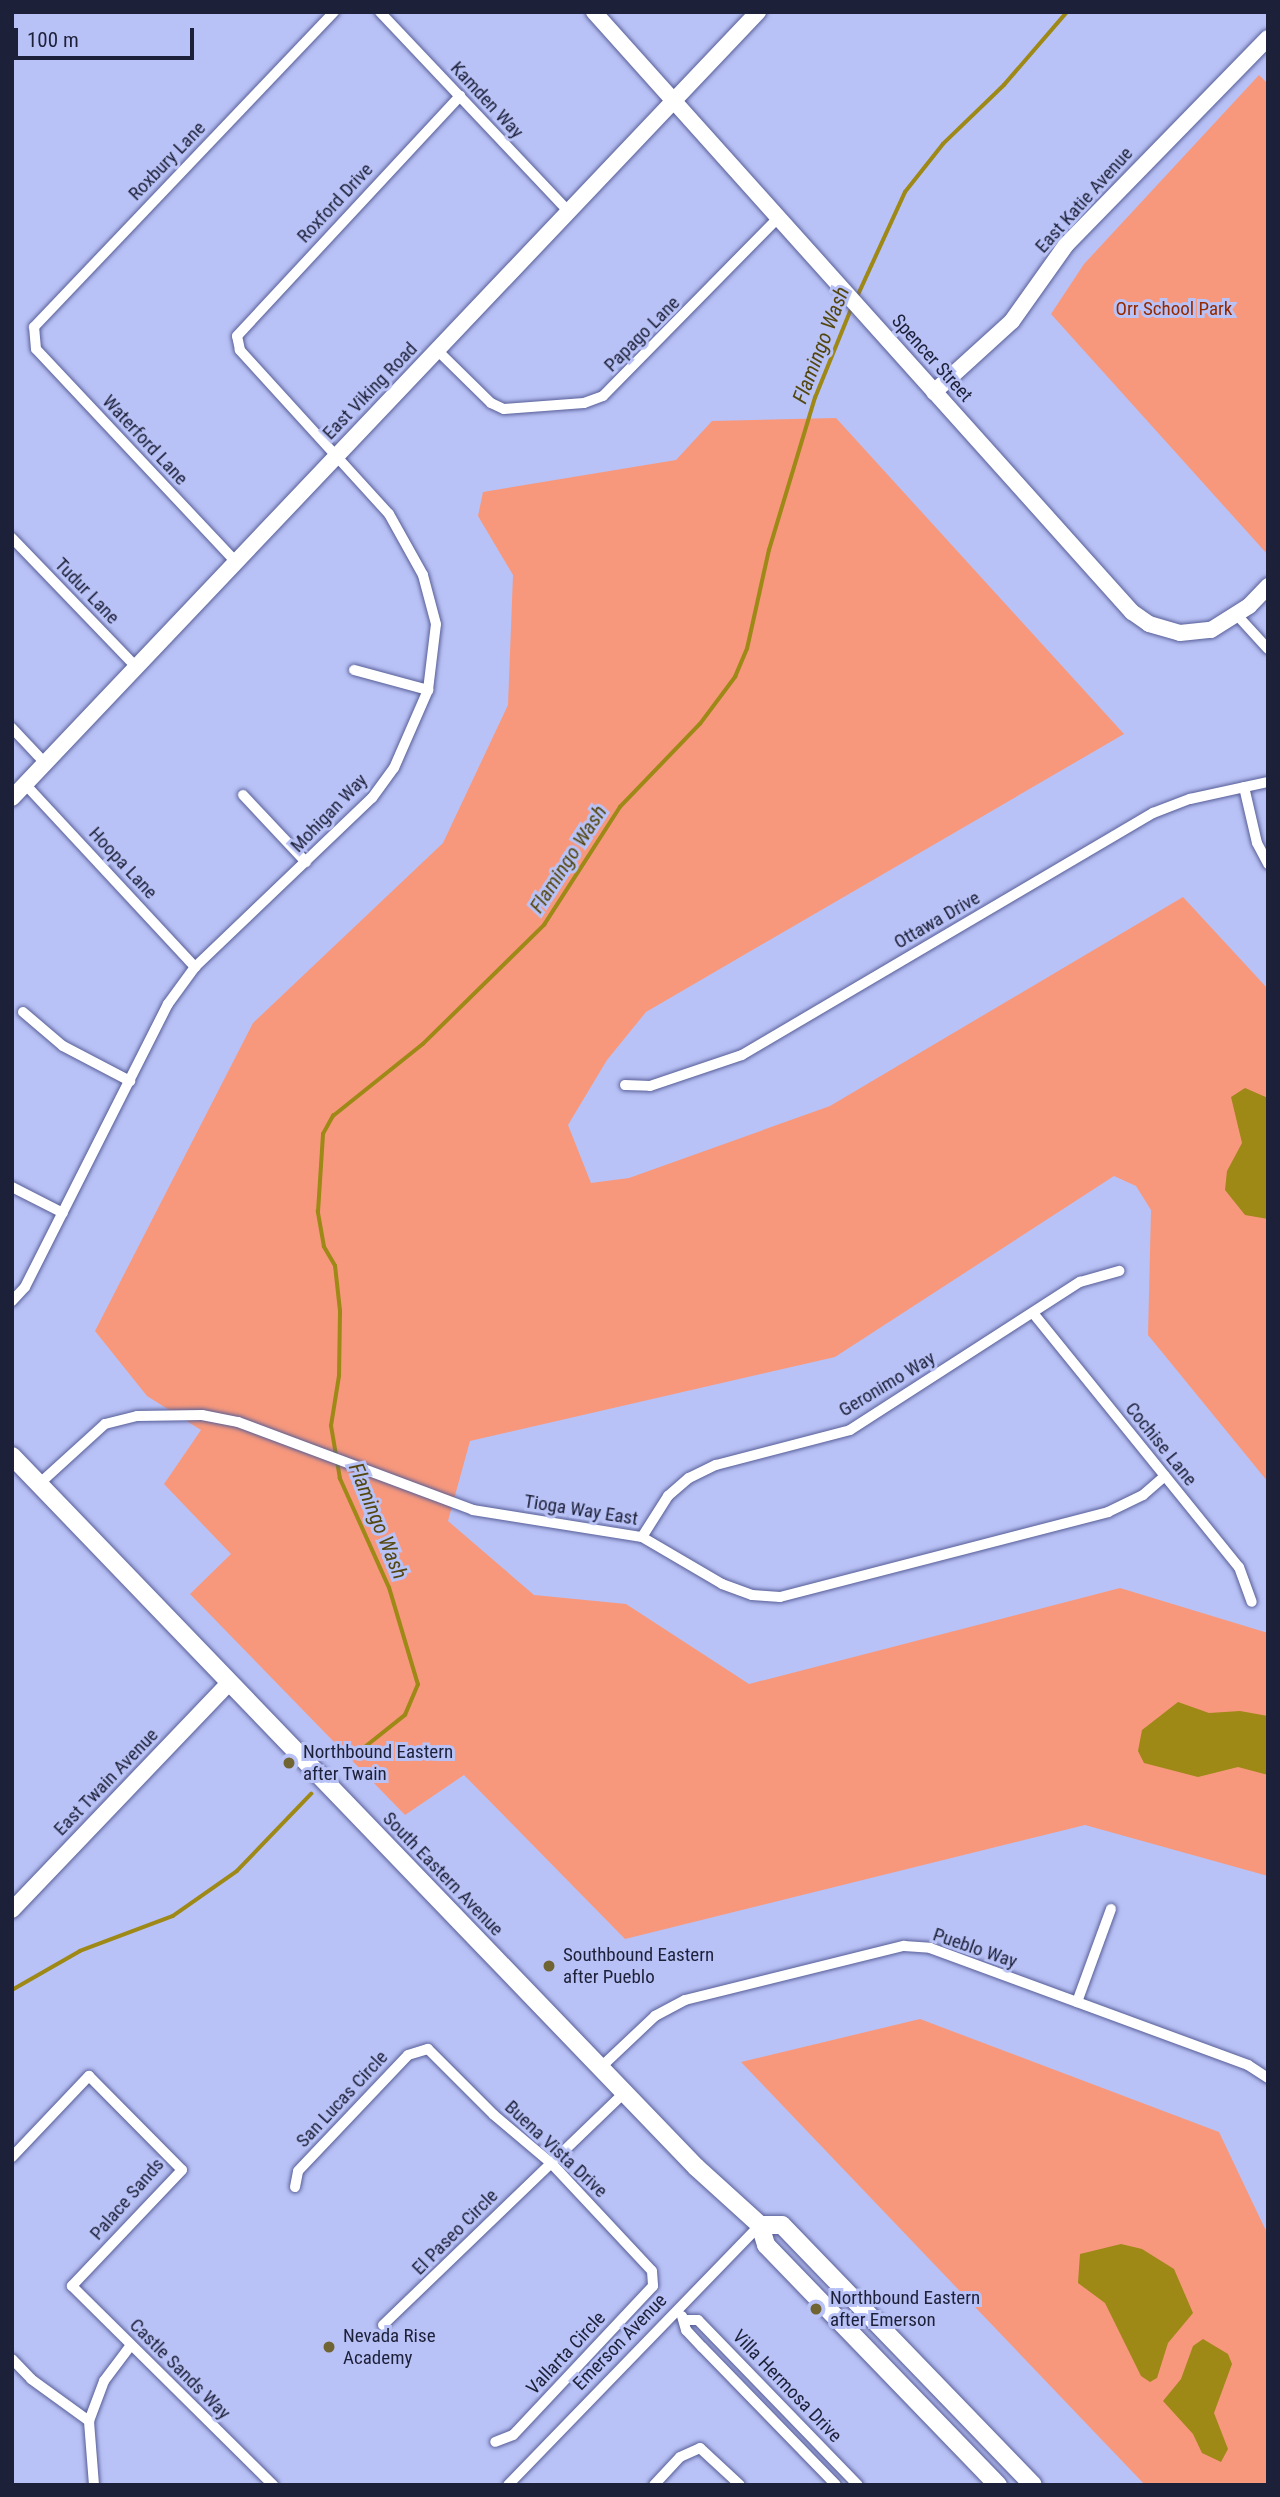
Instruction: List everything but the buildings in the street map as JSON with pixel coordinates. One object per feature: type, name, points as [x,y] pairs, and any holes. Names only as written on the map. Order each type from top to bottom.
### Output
[{"type":"main road","name":"South Eastern Avenue","points":[[12,1456],[624,2092],[760,2225],[766,2245],[998,2485]]},
{"type":"main road","name":"South Eastern Avenue","points":[[760,2225],[782,2225],[1033,2485]]},
{"type":"street","name":"Roxbury Lane","points":[[33,339],[42,316],[334,12]]},
{"type":"street","name":"Kamden Way","points":[[380,12],[569,212]]},
{"type":"street","name":"Spencer Street","points":[[594,12],[1132,612],[1149,624],[1180,633],[1211,630],[1236,614]]},
{"type":"street","name":"East Viking Road","points":[[12,798],[758,12]]},
{"type":"street","name":"East Katie Avenue","points":[[934,392],[1012,321],[1066,245],[1268,38]]},
{"type":"street","name":"Roxford Drive","points":[[237,336],[460,96]]},
{"type":"street","name":"Papago Lane","points":[[437,350],[491,403],[504,409],[584,403],[603,396],[778,218]]},
{"type":"street","name":"Mohigan Way","points":[[12,1301],[25,1287],[168,1004],[195,967],[372,798],[394,768],[428,690],[436,624],[423,575],[389,514],[240,350],[237,336]]},
{"type":"street","name":"Waterford Lane","points":[[33,339],[36,349],[236,562]]},
{"type":"street","name":"Tudur Lane","points":[[12,538],[136,667]]},
{"type":"street","points":[[1268,586],[1236,614],[1268,649]]},
{"type":"street","points":[[354,670],[428,690]]},
{"type":"street","points":[[12,728],[45,763]]},
{"type":"street","name":"Ottawa Drive","points":[[625,1085],[650,1086],[742,1055],[1153,813],[1190,799],[1268,782]]},
{"type":"street","name":"Hoopa Lane","points":[[25,784],[195,967]]},
{"type":"street","points":[[1244,787],[1257,843],[1268,863]]},
{"type":"street","points":[[243,795],[306,862]]},
{"type":"street","points":[[23,1012],[63,1046],[130,1081]]},
{"type":"street","points":[[12,1187],[63,1213]]},
{"type":"street","name":"Geronimo Way","points":[[642,1537],[668,1496],[689,1478],[716,1465],[850,1430],[1080,1282],[1119,1271]]},
{"type":"street","name":"Cochise Lane","points":[[1033,1313],[1239,1567],[1252,1602]]},
{"type":"street","name":"Tioga Way East","points":[[39,1484],[90,1434],[105,1424],[136,1416],[202,1415],[301,1446],[473,1510],[642,1537],[722,1584],[751,1595],[780,1597],[1108,1512],[1143,1494],[1165,1476]]},
{"type":"street","name":"East Twain Avenue","points":[[12,1910],[230,1682]]},
{"type":"street","points":[[1077,2002],[1111,1909]]},
{"type":"street","name":"Pueblo Way","points":[[600,2067],[655,2015],[685,2000],[904,1947],[929,1948],[1248,2066],[1268,2078]]},
{"type":"street","name":"Buena Vista Drive","points":[[428,2049],[494,2115],[552,2164],[652,2271],[654,2279]]},
{"type":"street","name":"San Lucas Circle","points":[[295,2187],[298,2171],[399,2064],[408,2055],[428,2049]]},
{"type":"street","name":"Palace Sands","points":[[12,2157],[89,2076],[182,2170],[72,2287]]},
{"type":"street","name":"El Paseo Circle","points":[[383,2325],[624,2092]]},
{"type":"street","name":"Emerson Avenue","points":[[508,2485],[675,2309],[760,2225]]},
{"type":"street","name":"Vallarta Circle","points":[[495,2442],[513,2435],[653,2286],[654,2279]]},
{"type":"street","name":"Castle Sands Way","points":[[72,2287],[273,2485]]},
{"type":"street","name":"Villa Hermosa Drive","points":[[675,2309],[687,2320],[698,2320],[858,2485]]},
{"type":"street","name":"Villa Hermosa Drive","points":[[687,2320],[686,2330],[836,2485]]},
{"type":"street","points":[[93,2485],[89,2421],[104,2381],[131,2345]]},
{"type":"street","points":[[12,2359],[31,2379],[89,2421]]},
{"type":"street","points":[[654,2485],[680,2457],[699,2448],[740,2485]]},
{"type":"green space","name":"Orr School Park","points":[[1259,75],[1268,84],[1268,555],[1051,314],[1084,264]]},
{"type":"green space","points":[[836,418],[1124,734],[646,1012],[607,1060],[568,1125],[591,1183],[629,1178],[830,1106],[1183,897],[1268,989],[1268,1482],[1148,1335],[1151,1210],[1136,1186],[1114,1176],[835,1357],[470,1441],[448,1521],[534,1595],[626,1604],[749,1684],[1120,1588],[1268,1633],[1268,1876],[1085,1825],[625,1939],[464,1775],[405,1815],[190,1594],[231,1554],[164,1484],[201,1430],[147,1396],[95,1331],[253,1023],[443,843],[508,705],[513,575],[478,516],[483,492],[676,460],[712,421]]},
{"type":"green space","points":[[920,2019],[1219,2132],[1268,2235],[1268,2485],[1145,2485],[741,2062]]},
{"type":"shaded area","points":[[1245,1088],[1268,1098],[1268,1219],[1245,1215],[1225,1190],[1227,1171],[1242,1143],[1231,1097]]},
{"type":"shaded area","points":[[1178,1702],[1209,1713],[1240,1711],[1268,1716],[1268,1775],[1238,1767],[1198,1777],[1144,1763],[1138,1751],[1142,1730]]},
{"type":"shaded area","points":[[1121,2244],[1142,2249],[1174,2269],[1193,2313],[1168,2343],[1157,2378],[1150,2382],[1141,2376],[1105,2303],[1078,2283],[1080,2254]]},
{"type":"shaded area","points":[[1203,2339],[1228,2354],[1232,2364],[1214,2413],[1228,2449],[1221,2462],[1202,2453],[1193,2434],[1163,2401],[1181,2379],[1193,2346]]},
{"type":"waterway","name":"Flamingo Wash","points":[[857,297],[905,192],[943,144],[1004,85],[1067,12]]},
{"type":"waterway","name":"Flamingo Wash","points":[[351,1758],[405,1715],[418,1685],[389,1588],[340,1479],[331,1426],[339,1376],[340,1311],[335,1266],[324,1247],[318,1212],[323,1134],[333,1116],[423,1044],[544,925],[620,807],[700,724],[735,677],[747,649],[769,550],[815,398],[852,307]]},
{"type":"waterway","name":"Flamingo Wash","points":[[12,1990],[80,1951],[173,1916],[237,1871],[311,1794]]},
{"type":"place","name":"Northbound Eastern after Twain","points":[[289,1763]]},
{"type":"place","name":"Southbound Eastern after Pueblo","points":[[549,1966]]},
{"type":"place","name":"Northbound Eastern after Emerson","points":[[816,2309]]},
{"type":"place","name":"Nevada Rise Academy","points":[[329,2347]]}]
